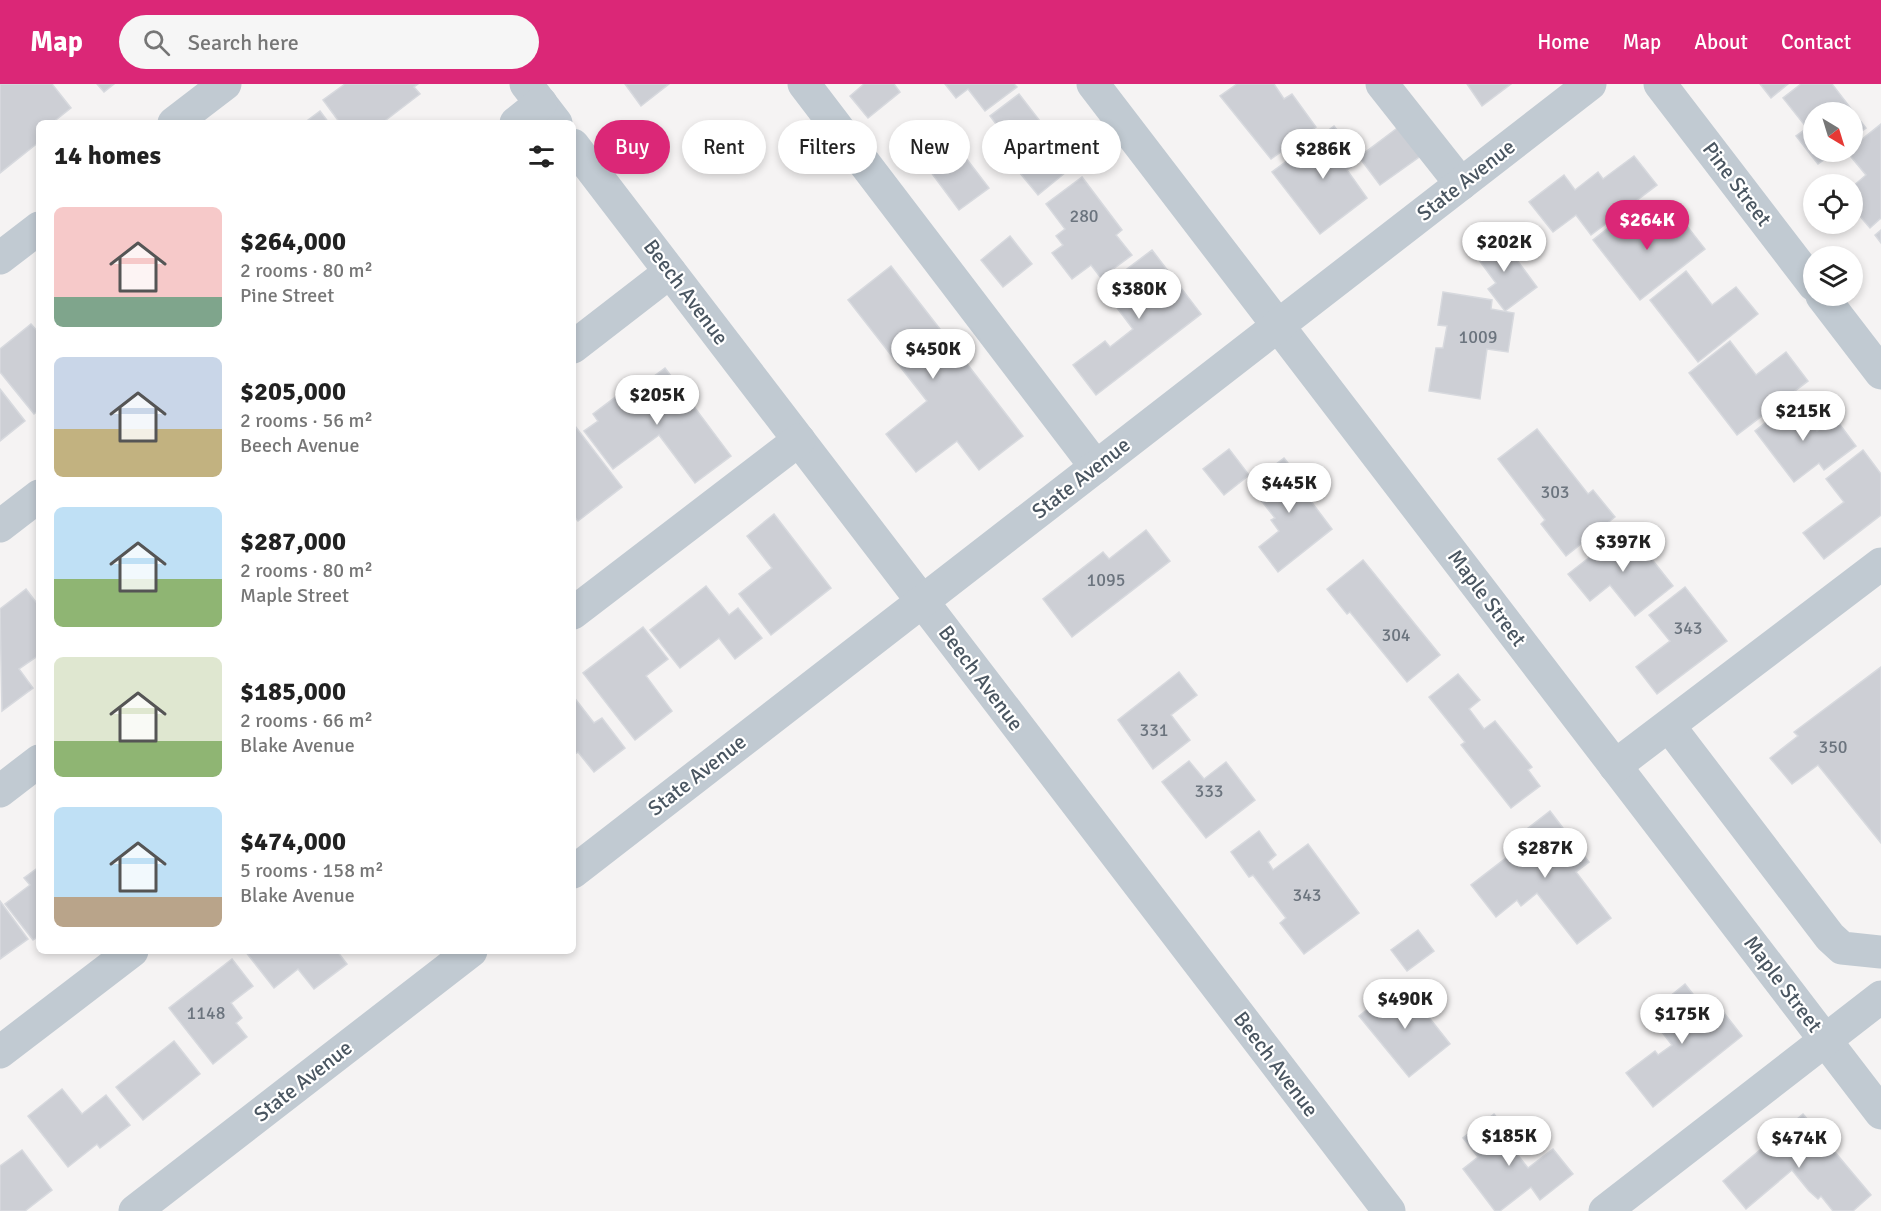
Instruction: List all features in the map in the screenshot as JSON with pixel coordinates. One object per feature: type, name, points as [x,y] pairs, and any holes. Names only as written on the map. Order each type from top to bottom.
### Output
[{"type":"street","points":[[178,120],[225,84]]},
{"type":"street","points":[[804,84],[1096,467]]},
{"type":"street","name":"Maple Street","points":[[1094,84],[1881,1113]]},
{"type":"street","points":[[1382,84],[1461,184]]},
{"type":"street","name":"State Avenue","points":[[576,870],[1590,84]]},
{"type":"street","name":"Pine Street","points":[[1660,84],[1803,271]]},
{"type":"street","points":[[520,120],[541,103]]},
{"type":"street","name":"Beech Avenue","points":[[576,149],[1389,1211]]},
{"type":"street","points":[[0,258],[36,230]]},
{"type":"street","points":[[576,345],[670,272]]},
{"type":"street","points":[[1830,306],[1881,373]]},
{"type":"street","points":[[576,611],[799,440]]},
{"type":"street","points":[[0,526],[36,498]]},
{"type":"street","points":[[1616,766],[1881,564]]},
{"type":"street","points":[[1670,726],[1830,938],[1842,948],[1881,952]]},
{"type":"street","points":[[0,791],[36,763]]},
{"type":"street","points":[[0,1052],[128,954]]},
{"type":"street","name":"State Avenue","points":[[135,1211],[467,954]]},
{"type":"street","points":[[1605,1211],[1881,997]]},
{"type":"building","points":[[0,84],[52,84],[71,108],[56,120],[36,120],[36,144],[0,173]]},
{"type":"building","points":[[97,84],[114,84],[104,92]]},
{"type":"building","points":[[345,84],[418,84],[414,87],[420,94],[386,120],[338,120],[323,100]]},
{"type":"building","points":[[625,84],[669,84],[641,106]]},
{"type":"building","points":[[864,84],[894,84],[900,92],[868,118],[850,96]]},
{"type":"building","points":[[945,84],[1014,84],[1017,87],[985,111],[968,89],[956,98]]},
{"type":"building","points":[[1237,84],[1274,84],[1284,99],[1292,94],[1316,127],[1271,159],[1220,96]]},
{"type":"building","points":[[1467,84],[1511,84],[1482,106]]},
{"type":"building","points":[[1760,84],[1788,84],[1771,98]]},
{"type":"building","points":[[1801,84],[1832,84],[1846,102],[1803,102],[1803,123],[1783,98]]},
{"type":"building","points":[[1019,94],[1039,120],[993,120],[990,116]]},
{"type":"building","points":[[320,111],[327,120],[308,120]]},
{"type":"building","points":[[1881,124],[1881,218],[1870,228],[1863,220],[1863,178],[1866,175],[1855,162],[1863,162],[1863,138]]},
{"type":"building","points":[[1334,126],[1360,160],[1347,170],[1367,198],[1320,234],[1272,172]]},
{"type":"building","points":[[1400,126],[1422,155],[1380,185],[1359,157]]},
{"type":"building","points":[[1803,131],[1803,145],[1796,136]]},
{"type":"building","points":[[1634,156],[1657,185],[1591,235],[1576,215],[1553,232],[1529,202],[1564,175],[1575,190],[1598,172],[1603,179]]},
{"type":"building","points":[[970,163],[989,188],[959,210],[932,174],[970,174]]},
{"type":"building","points":[[1021,174],[1064,174],[1038,195]]},
{"type":"building","points":[[1082,177],[1122,230],[1116,235],[1132,255],[1101,278],[1091,265],[1072,279],[1052,253],[1063,245],[1056,236],[1065,229],[1046,204]]},
{"type":"building","points":[[1635,207],[1661,238],[1683,221],[1705,249],[1640,300],[1593,240]]},
{"type":"building","points":[[1881,230],[1881,243],[1875,235]]},
{"type":"building","points":[[1497,233],[1537,287],[1505,311],[1488,289],[1496,283],[1473,252]]},
{"type":"building","points":[[1010,236],[1032,264],[1003,287],[981,260]]},
{"type":"building","points":[[1152,250],[1201,314],[1096,395],[1073,365],[1105,341],[1110,347],[1133,329],[1102,288]]},
{"type":"building","points":[[891,266],[1023,436],[979,470],[957,441],[916,472],[886,434],[927,401],[848,300]]},
{"type":"building","points":[[1686,271],[1712,305],[1736,287],[1758,314],[1698,362],[1650,300]]},
{"type":"building","points":[[1443,292],[1492,300],[1491,309],[1514,313],[1508,352],[1487,349],[1480,399],[1429,391],[1436,348],[1443,348],[1447,326],[1438,325]]},
{"type":"building","points":[[31,324],[36,330],[36,412],[34,414],[0,372],[0,349]]},
{"type":"building","points":[[1730,341],[1756,375],[1786,352],[1808,381],[1737,435],[1689,373]]},
{"type":"building","points":[[665,368],[731,456],[695,483],[659,435],[613,469],[584,431],[598,421],[593,414],[642,377],[646,382]]},
{"type":"building","points":[[0,389],[25,421],[0,441]]},
{"type":"building","points":[[1793,401],[1817,431],[1835,418],[1856,446],[1824,470],[1819,463],[1794,482],[1755,431]]},
{"type":"building","points":[[576,427],[622,487],[578,521],[576,519]]},
{"type":"building","points":[[1537,429],[1588,494],[1593,490],[1615,517],[1566,556],[1541,524],[1545,520],[1498,459]]},
{"type":"building","points":[[1229,449],[1249,475],[1224,495],[1203,469]]},
{"type":"building","points":[[1863,450],[1881,474],[1881,515],[1824,559],[1803,533],[1844,502],[1826,479]]},
{"type":"building","points":[[1284,458],[1314,496],[1310,500],[1332,529],[1278,572],[1259,547],[1279,531],[1271,520],[1275,518],[1249,485]]},
{"type":"building","points":[[774,514],[831,588],[771,635],[739,594],[772,568],[747,536]]},
{"type":"building","points":[[1627,528],[1673,586],[1635,616],[1610,585],[1590,601],[1568,574]]},
{"type":"building","points":[[1146,530],[1170,561],[1072,637],[1043,599],[1103,552],[1109,559]]},
{"type":"building","points":[[1363,560],[1440,655],[1407,682],[1350,612],[1347,614],[1327,589]]},
{"type":"building","points":[[706,586],[729,615],[738,608],[762,638],[735,659],[719,638],[680,668],[650,630]]},
{"type":"building","points":[[1685,587],[1727,641],[1657,694],[1636,667],[1670,641],[1649,615]]},
{"type":"building","points":[[26,589],[36,602],[36,657],[19,669],[33,688],[2,711],[0,609]]},
{"type":"building","points":[[643,627],[668,659],[646,676],[672,711],[635,740],[583,673]]},
{"type":"building","points":[[1881,667],[1881,843],[1818,765],[1792,784],[1770,758],[1798,736],[1794,732]]},
{"type":"building","points":[[1179,672],[1197,695],[1171,715],[1190,740],[1153,769],[1118,720]]},
{"type":"building","points":[[1458,674],[1480,700],[1469,709],[1484,729],[1495,721],[1532,767],[1528,770],[1540,786],[1511,808],[1461,745],[1465,742],[1429,697]]},
{"type":"building","points":[[576,700],[594,723],[602,718],[625,748],[594,772],[578,752],[576,753]]},
{"type":"building","points":[[1189,761],[1204,779],[1226,762],[1255,800],[1206,838],[1162,782]]},
{"type":"building","points":[[1550,811],[1589,862],[1576,872],[1611,918],[1577,944],[1537,893],[1521,906],[1517,900],[1496,917],[1471,885],[1511,854],[1505,846]]},
{"type":"building","points":[[1259,831],[1276,855],[1268,862],[1273,870],[1308,844],[1359,913],[1304,954],[1280,923],[1286,918],[1253,875],[1249,877],[1231,852]]},
{"type":"building","points":[[36,869],[36,938],[33,940],[5,904],[30,885],[24,878]]},
{"type":"building","points":[[0,901],[28,939],[0,959]]},
{"type":"building","points":[[1418,930],[1434,951],[1407,971],[1391,950]]},
{"type":"building","points":[[247,954],[339,954],[347,964],[314,989],[298,969],[274,988]]},
{"type":"building","points":[[232,959],[253,986],[231,1003],[242,1018],[236,1023],[247,1037],[213,1064],[169,1008]]},
{"type":"building","points":[[1401,982],[1450,1044],[1409,1077],[1359,1016]]},
{"type":"building","points":[[1685,984],[1711,1017],[1721,1009],[1742,1036],[1653,1107],[1626,1073],[1655,1051],[1658,1055],[1672,1045],[1648,1014]]},
{"type":"building","points":[[174,1041],[200,1074],[143,1120],[116,1087]]},
{"type":"building","points":[[62,1089],[82,1114],[106,1095],[130,1125],[100,1148],[97,1144],[68,1167],[28,1116]]},
{"type":"building","points":[[1494,1114],[1514,1140],[1509,1144],[1528,1168],[1553,1149],[1573,1174],[1540,1200],[1531,1187],[1500,1211],[1495,1211],[1463,1169],[1478,1157],[1463,1138]]},
{"type":"building","points":[[1803,1114],[1871,1195],[1853,1211],[1833,1211],[1821,1196],[1818,1199],[1809,1191],[1792,1170],[1746,1209],[1723,1181]]},
{"type":"building","points":[[22,1150],[52,1190],[25,1211],[0,1211],[0,1166]]}]
